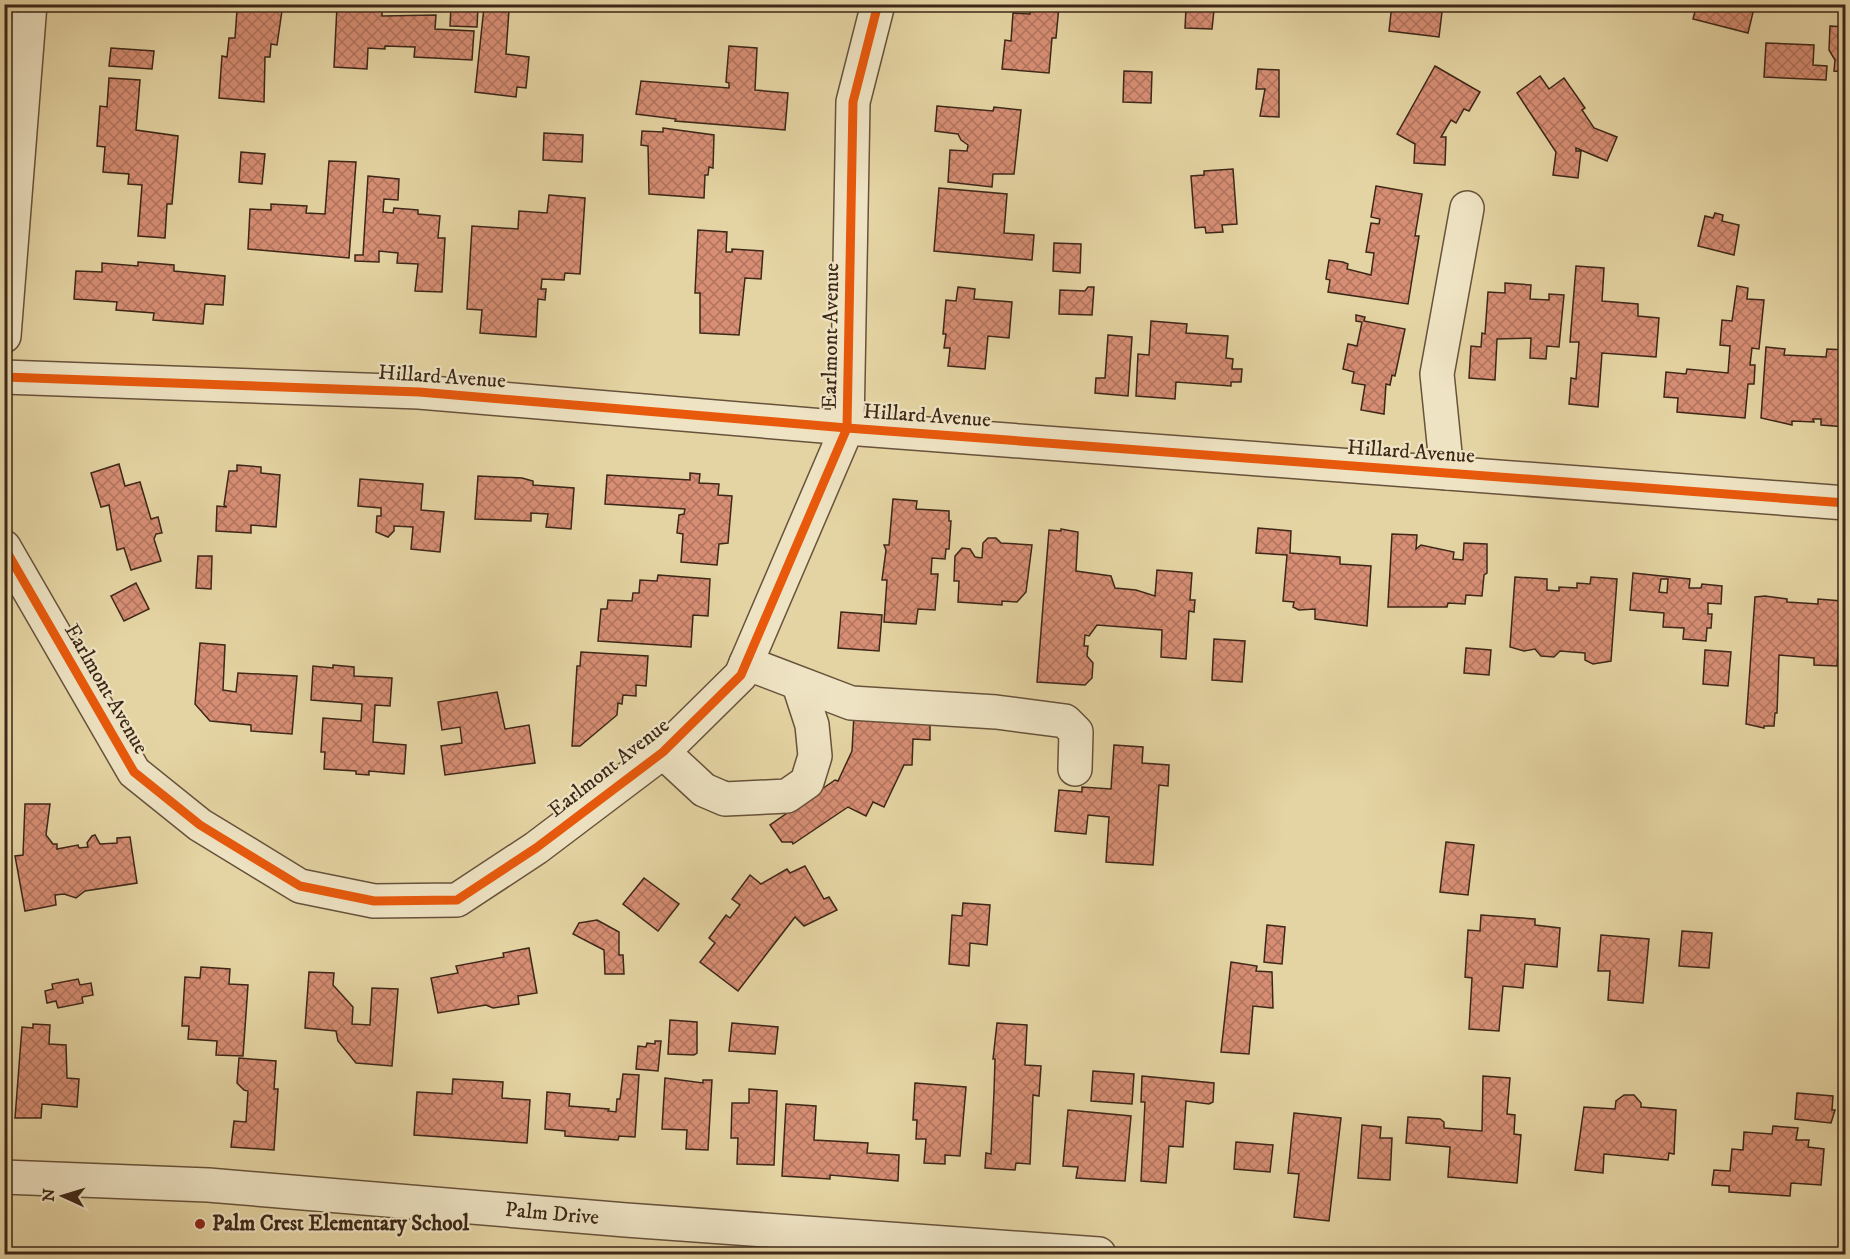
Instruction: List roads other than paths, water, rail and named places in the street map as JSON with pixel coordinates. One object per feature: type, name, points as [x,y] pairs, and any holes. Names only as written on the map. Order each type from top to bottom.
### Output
[{"type":"street","points":[[4,336],[10,193],[30,4]]},
{"type":"street","name":"Earlmont Avenue","points":[[4,547],[134,772],[200,825],[300,886],[375,901],[457,900],[536,848],[663,752],[741,675],[847,428],[853,102],[878,4]]},
{"type":"street","points":[[1447,473],[1437,374],[1467,208]]},
{"type":"street","name":"Hillard Avenue","points":[[4,377],[419,392],[847,428],[1845,503]]},
{"type":"street","points":[[746,663],[851,703],[996,712],[1065,721],[1076,732],[1075,769]]},
{"type":"street","points":[[663,752],[704,790],[725,799],[756,800],[787,796],[807,782],[816,756],[812,725],[799,685]]},
{"type":"street","name":"Palm Drive","points":[[4,1177],[208,1185],[626,1220],[908,1247],[1099,1254]]},
{"type":"place","name":"Palm Crest Elementary School","points":[[200,1224]]}]
